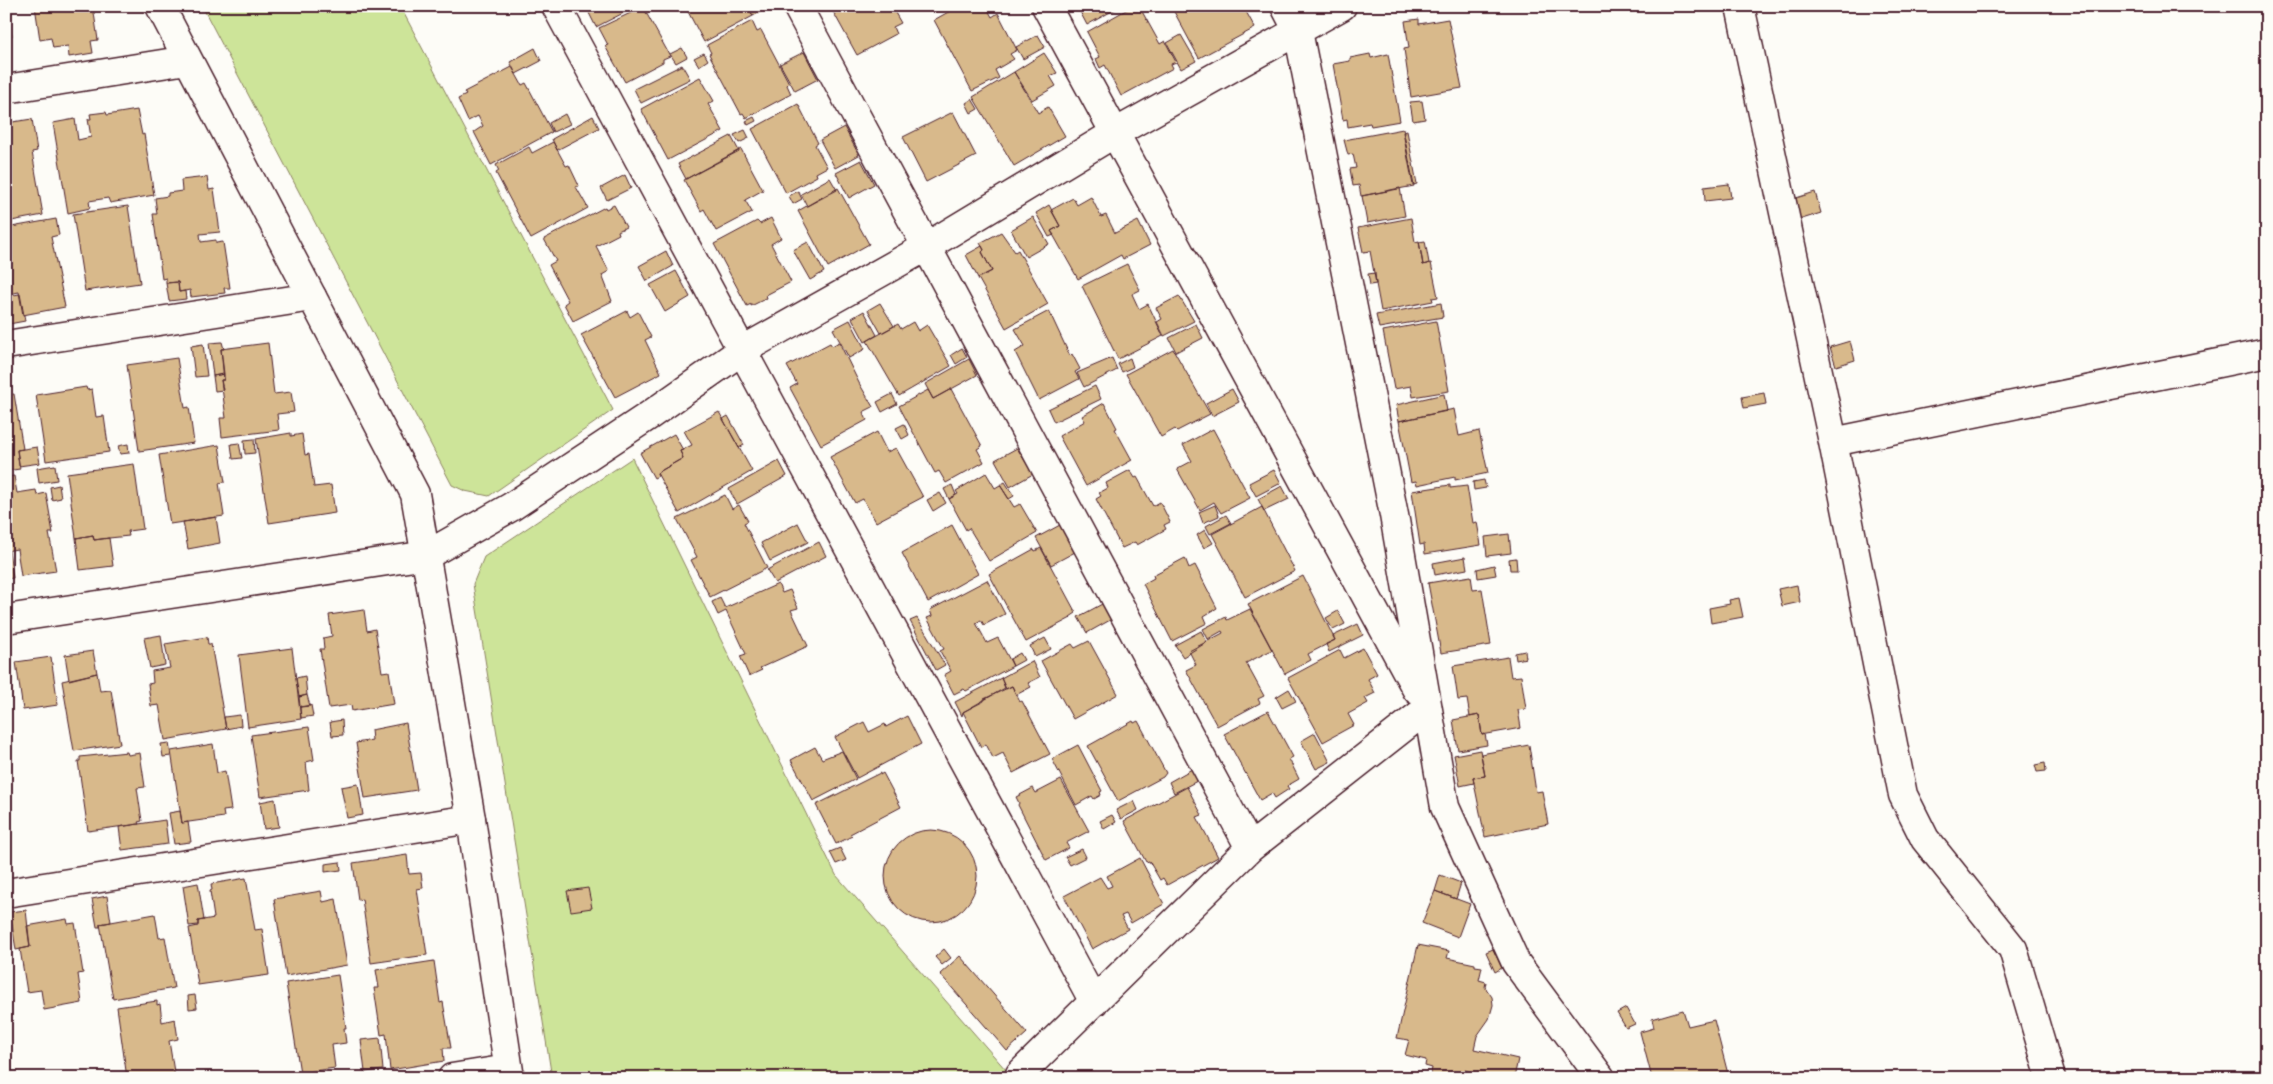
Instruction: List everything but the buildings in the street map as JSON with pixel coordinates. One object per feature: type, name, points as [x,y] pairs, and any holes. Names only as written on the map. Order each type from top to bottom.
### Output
[{"type":"street","points":[[160,6],[416,494],[428,555],[471,819],[509,1073],[452,1078]]},
{"type":"street","points":[[556,6],[741,352],[1094,1002]]},
{"type":"street","points":[[797,6],[1250,848]]},
{"type":"street","points":[[1046,6],[1427,709]]},
{"type":"street","points":[[1285,6],[1298,31],[1394,514],[1445,807],[1516,963],[1601,1078]]},
{"type":"street","points":[[6,620],[428,555],[511,506],[650,415],[741,352],[926,247],[1115,133],[1342,6]]},
{"type":"street","points":[[1740,6],[1833,442],[1903,795],[1925,839],[2013,949],[2052,1078]]},
{"type":"street","points":[[6,89],[187,60]]},
{"type":"street","points":[[6,345],[312,297]]},
{"type":"street","points":[[1833,442],[2267,354]]},
{"type":"street","points":[[1020,1074],[1250,848],[1427,709]]},
{"type":"street","points":[[6,893],[471,819]]},
{"type":"green space","points":[[202,6],[400,6],[613,410],[489,496],[465,491],[452,485]]},
{"type":"green space","points":[[632,458],[836,875],[1013,1078],[552,1078],[473,584],[484,557]]}]
